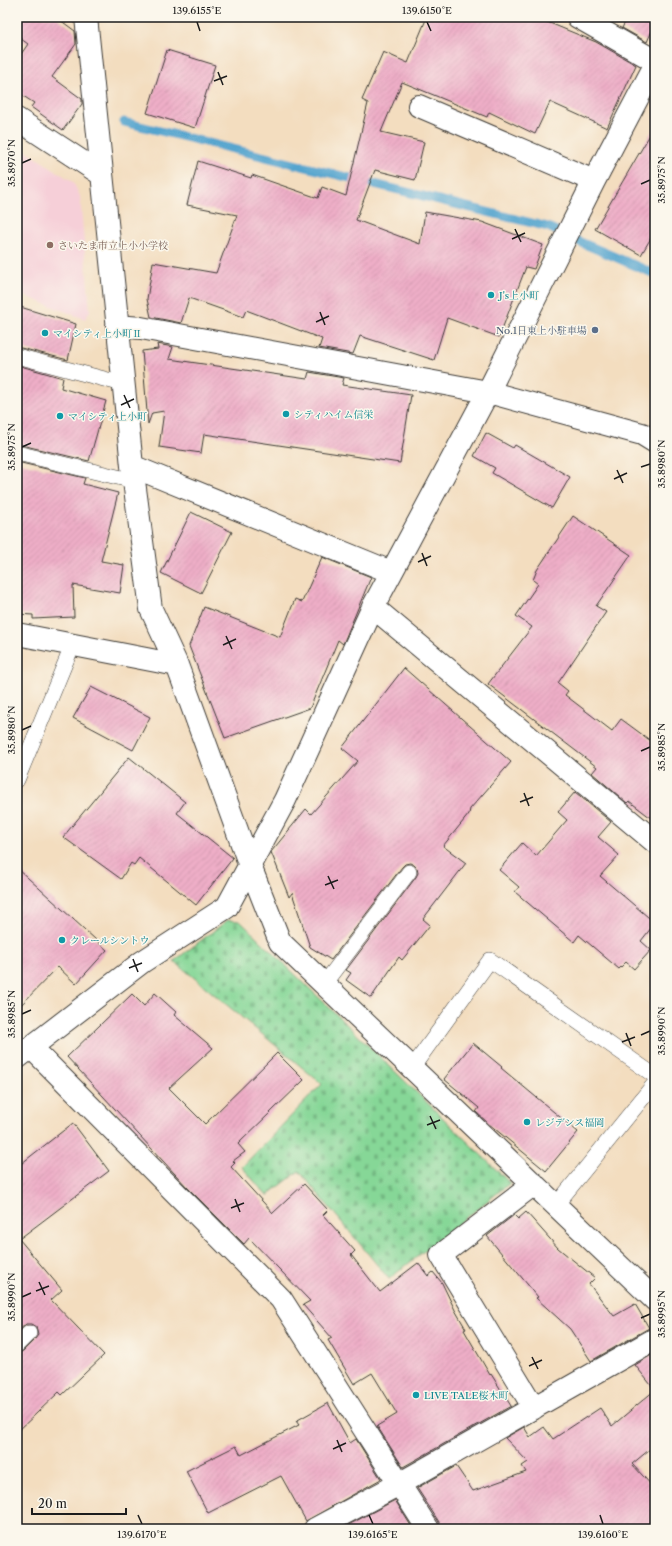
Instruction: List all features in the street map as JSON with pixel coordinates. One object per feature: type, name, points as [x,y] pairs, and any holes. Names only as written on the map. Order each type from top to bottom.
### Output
[{"type":"street","points":[[86,17],[133,473],[151,610],[177,665],[250,866],[280,942],[655,1300]]},
{"type":"street","points":[[578,17],[655,61]]},
{"type":"street","points":[[428,1529],[281,1299],[24,1052],[142,962],[227,907],[285,800],[373,607],[488,392],[594,181],[655,65]]},
{"type":"street","points":[[419,106],[594,181]]},
{"type":"street","points":[[17,119],[101,174]]},
{"type":"street","points":[[117,326],[141,328],[488,392],[642,434],[655,442]]},
{"type":"street","points":[[133,473],[391,572]]},
{"type":"street","points":[[373,607],[655,842]]},
{"type":"street","points":[[17,634],[177,665]]},
{"type":"street","points":[[534,1184],[441,1255],[534,1408]]},
{"type":"street","points":[[315,1529],[399,1484],[655,1338]]},
{"type":"lane","points":[[17,356],[124,384]]},
{"type":"lane","points":[[17,453],[133,473]]},
{"type":"lane","points":[[17,780],[73,644]]},
{"type":"lane","points":[[324,984],[409,872]]},
{"type":"lane","points":[[412,1068],[490,960],[655,1076]]},
{"type":"lane","points":[[556,1205],[655,1083]]},
{"type":"lane","points":[[17,1345],[29,1333]]},
{"type":"shaded area","name":"さいたま市立上小小学校","points":[[17,145],[73,182],[80,196],[90,311],[85,319],[17,293]]},
{"type":"green space","points":[[228,920],[240,921],[510,1183],[389,1279],[299,1171],[267,1196],[242,1167],[322,1084],[174,961]]},
{"type":"building","points":[[17,17],[56,17],[75,31],[76,44],[52,77],[82,99],[82,104],[63,130],[31,107],[34,103],[17,92],[17,60],[28,44],[17,36]]},
{"type":"building","points":[[427,17],[535,17],[596,42],[636,65],[607,128],[550,102],[535,134],[489,112],[487,117],[402,82],[381,132],[424,142],[415,180],[375,170],[356,220],[420,244],[425,212],[482,222],[543,245],[534,269],[526,267],[499,337],[447,318],[434,360],[360,336],[353,354],[319,348],[322,339],[246,310],[243,317],[189,298],[181,323],[151,317],[147,299],[153,262],[216,273],[237,215],[187,205],[198,161],[251,178],[252,175],[318,198],[322,187],[346,196],[368,103],[362,100],[383,52],[408,63]]},
{"type":"building","points":[[628,17],[655,17],[655,24],[647,42],[622,28]]},
{"type":"building","points":[[167,50],[215,65],[195,128],[147,113]]},
{"type":"building","points":[[655,126],[655,231],[641,255],[595,229]]},
{"type":"building","name":"マイシティ上小町Ⅱ","points":[[17,306],[76,324],[68,360],[17,347]]},
{"type":"building","name":"シティハイム信栄","points":[[157,344],[173,347],[169,359],[307,379],[309,372],[344,378],[342,385],[411,395],[400,463],[204,434],[201,453],[159,447],[164,411],[152,413],[148,424],[142,351],[158,349]]},
{"type":"building","name":"マイシティ上小町","points":[[17,365],[63,378],[61,388],[106,401],[89,461],[17,444]]},
{"type":"building","points":[[486,433],[513,448],[515,445],[570,477],[552,508],[492,473],[495,468],[474,456]]},
{"type":"building","points":[[17,462],[85,478],[83,484],[118,493],[101,561],[124,565],[120,593],[73,585],[74,617],[33,619],[33,615],[17,614]]},
{"type":"building","points":[[191,512],[232,532],[201,593],[161,573]]},
{"type":"building","points":[[573,516],[631,555],[596,606],[606,612],[558,683],[568,691],[565,695],[612,731],[621,719],[655,744],[655,821],[629,801],[627,803],[592,773],[597,767],[488,684],[532,627],[516,616],[538,584],[533,580],[537,570]]},
{"type":"building","points":[[322,557],[371,577],[343,644],[338,640],[310,708],[225,738],[189,646],[204,607],[280,637],[295,599],[302,602]]},
{"type":"building","points":[[404,668],[511,762],[470,809],[469,814],[443,846],[466,863],[423,919],[430,925],[402,960],[399,957],[371,998],[346,980],[351,973],[346,970],[416,877],[418,873],[417,868],[410,863],[405,864],[402,867],[331,960],[310,947],[292,893],[289,897],[271,852],[306,809],[311,814],[358,761],[342,748]]},
{"type":"building","points":[[91,687],[150,717],[133,750],[73,718]]},
{"type":"building","points":[[129,757],[185,802],[177,813],[233,858],[196,905],[139,858],[134,865],[131,863],[121,879],[63,837]]},
{"type":"building","points":[[575,792],[611,822],[598,837],[619,855],[600,876],[655,923],[641,941],[651,950],[634,969],[626,962],[619,969],[579,935],[574,942],[515,892],[519,887],[499,870],[522,843],[536,856],[567,820],[558,812]]},
{"type":"building","name":"クレールシントウ","points":[[17,868],[107,950],[76,984],[58,967],[17,1009]]},
{"type":"building","points":[[155,993],[176,1012],[174,1015],[213,1048],[169,1088],[205,1124],[277,1053],[304,1080],[238,1144],[245,1152],[233,1161],[235,1163],[231,1167],[273,1213],[304,1184],[328,1210],[323,1215],[355,1251],[351,1255],[380,1292],[418,1263],[428,1276],[433,1272],[442,1283],[466,1329],[464,1330],[490,1375],[491,1374],[511,1406],[403,1467],[377,1426],[397,1414],[372,1373],[354,1384],[328,1340],[332,1338],[303,1305],[310,1301],[249,1238],[244,1244],[187,1187],[67,1057],[132,994],[144,1006]]},
{"type":"building","name":"レジデンス福岡","points":[[473,1043],[578,1132],[546,1171],[489,1124],[476,1112],[479,1108],[444,1079]]},
{"type":"building","points":[[73,1123],[109,1171],[19,1239],[62,1290],[51,1300],[104,1355],[62,1395],[59,1392],[17,1432],[17,1354],[23,1351],[38,1335],[36,1327],[31,1324],[26,1324],[17,1332],[17,1167]]},
{"type":"building","points":[[526,1212],[558,1248],[595,1278],[589,1284],[614,1316],[635,1304],[649,1328],[591,1361],[570,1329],[536,1298],[538,1297],[487,1236],[514,1215],[518,1219]]},
{"type":"building","points":[[655,1353],[655,1390],[635,1365]]},
{"type":"building","points":[[655,1390],[655,1445],[632,1464],[655,1489],[655,1529],[440,1529],[439,1522],[417,1488],[456,1466],[473,1491],[526,1472],[522,1466],[528,1462],[505,1438],[524,1427],[530,1437],[544,1427],[553,1439],[600,1408],[612,1426]]},
{"type":"building","points":[[328,1403],[350,1443],[356,1439],[381,1479],[306,1521],[281,1476],[208,1513],[186,1471],[236,1446],[241,1455],[299,1425],[296,1421]]},
{"type":"building","points":[[395,1500],[413,1529],[341,1529]]},
{"type":"waterway","points":[[124,122],[548,227],[655,274]]},
{"type":"place","name":"さいたま市立上小小学校","points":[[50,245]]},
{"type":"place","name":"J's上小町","points":[[491,295]]},
{"type":"place","name":"No.1日東上小駐車場","points":[[595,330]]},
{"type":"place","name":"マイシティ上小町Ⅱ","points":[[45,333]]},
{"type":"place","name":"シティハイム信栄","points":[[286,414]]},
{"type":"place","name":"マイシティ上小町","points":[[60,416]]},
{"type":"place","name":"クレールシントウ","points":[[62,940]]},
{"type":"place","name":"レジデンス福岡","points":[[527,1122]]},
{"type":"place","name":"LIVE TALE桜木町","points":[[416,1395]]}]
